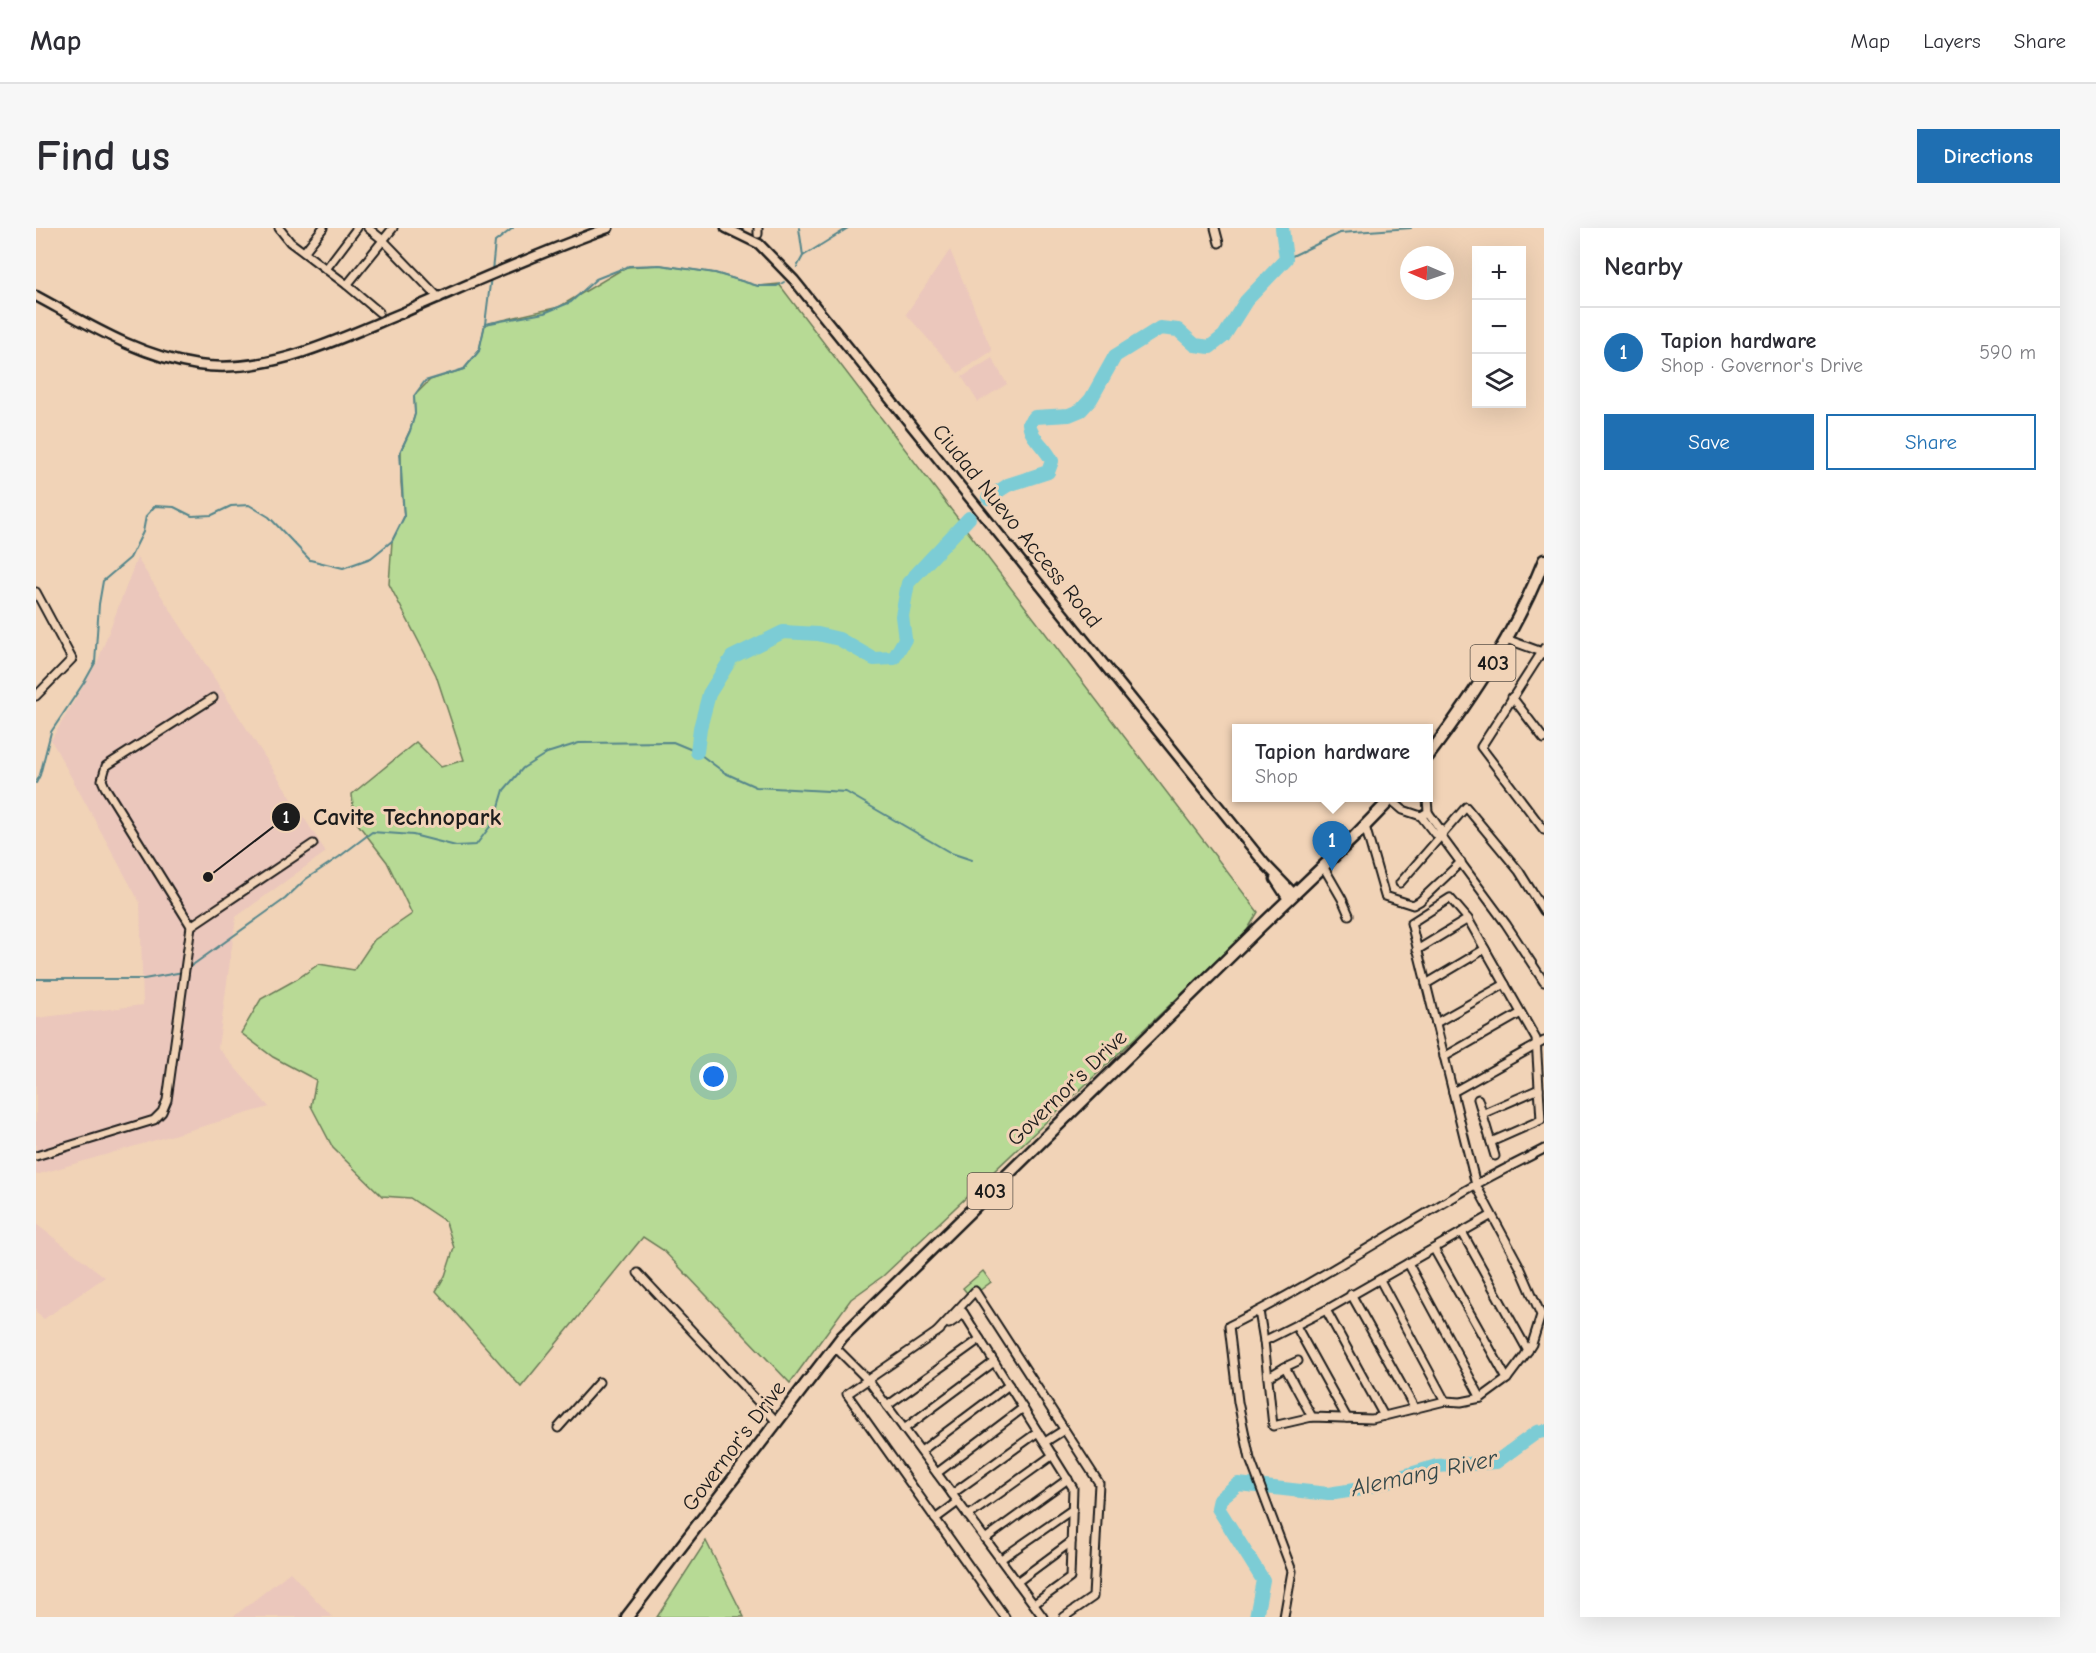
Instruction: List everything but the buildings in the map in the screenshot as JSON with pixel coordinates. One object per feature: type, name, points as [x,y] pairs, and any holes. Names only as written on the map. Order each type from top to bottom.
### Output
[{"type":"main road","name":"403","points":[[1433,749],[1475,691],[1506,639],[1544,560]]},
{"type":"main road","name":"Governor's Drive","points":[[627,1617],[687,1542],[776,1421],[835,1347],[869,1309],[1387,802]]},
{"type":"street","points":[[304,252],[323,228]]},
{"type":"street","points":[[326,269],[357,228]]},
{"type":"street","points":[[368,228],[383,240],[439,298]]},
{"type":"street","points":[[347,285],[393,228]]},
{"type":"street","points":[[36,296],[121,343],[166,358],[223,367],[267,363],[340,338],[608,228]]},
{"type":"street","name":"Ciudad Nuevo Access Road","points":[[726,228],[759,244],[794,280],[1291,897]]},
{"type":"street","points":[[1215,228],[1219,243]]},
{"type":"street","points":[[283,230],[290,242],[379,312]]},
{"type":"street","points":[[36,592],[72,659],[36,696]]},
{"type":"street","points":[[1506,639],[1543,651],[1481,747],[1544,830]]},
{"type":"street","points":[[36,1156],[154,1120],[162,1112],[167,1100],[191,926],[102,780],[106,766],[213,698]]},
{"type":"street","points":[[1512,698],[1544,739]]},
{"type":"street","points":[[1395,802],[1403,810],[1425,814]]},
{"type":"street","points":[[1426,802],[1425,814],[1434,833],[1441,836],[1461,862],[1544,982]]},
{"type":"street","points":[[1400,883],[1466,807],[1519,871],[1544,911]]},
{"type":"street","points":[[1365,826],[1384,896],[1413,905],[1420,902],[1461,862]]},
{"type":"street","points":[[191,926],[313,844]]},
{"type":"street","points":[[1323,866],[1349,915]]},
{"type":"street","points":[[1259,1311],[1274,1426],[1312,1418],[1372,1419],[1445,1401],[1461,1402],[1481,1398],[1507,1379],[1528,1351],[1541,1315],[1521,1267],[1476,1185],[1411,923],[1450,898],[1468,919],[1536,1039],[1541,1120],[1491,1142]]},
{"type":"street","points":[[1418,950],[1468,919]]},
{"type":"street","points":[[1426,984],[1485,949]]},
{"type":"street","points":[[1436,1023],[1505,984]]},
{"type":"street","points":[[1444,1057],[1521,1013]]},
{"type":"street","points":[[1453,1092],[1544,1041]]},
{"type":"street","points":[[1482,1114],[1539,1089]]},
{"type":"street","points":[[1478,1099],[1495,1156]]},
{"type":"street","points":[[1284,1617],[1292,1571],[1250,1459],[1239,1402],[1229,1326],[1259,1311],[1476,1185],[1544,1149]]},
{"type":"street","points":[[1264,1341],[1326,1310],[1491,1215]]},
{"type":"street","points":[[1461,1232],[1528,1351]]},
{"type":"street","points":[[1434,1249],[1507,1379]]},
{"type":"street","points":[[1408,1263],[1481,1398]]},
{"type":"street","points":[[638,1273],[776,1421]]},
{"type":"street","points":[[1380,1280],[1445,1401]]},
{"type":"street","points":[[1005,1617],[847,1394],[937,1332],[962,1311],[975,1292],[1099,1483],[1093,1597],[1064,1617]]},
{"type":"street","points":[[1352,1294],[1415,1409]]},
{"type":"street","points":[[1326,1310],[1384,1416]]},
{"type":"street","points":[[962,1311],[1073,1488],[1070,1578],[1034,1604]]},
{"type":"street","points":[[1296,1326],[1347,1418]]},
{"type":"street","points":[[887,1406],[980,1339]]},
{"type":"street","points":[[835,1347],[868,1380],[1043,1617]]},
{"type":"street","points":[[1268,1377],[1298,1361]]},
{"type":"street","points":[[904,1429],[994,1362]]},
{"type":"street","points":[[1285,1367],[1312,1418]]},
{"type":"street","points":[[558,1428],[599,1382]]},
{"type":"street","points":[[921,1451],[1009,1385]]},
{"type":"street","points":[[936,1473],[1023,1408]]},
{"type":"street","points":[[1045,1442],[1064,1430]]},
{"type":"street","points":[[952,1494],[1038,1432]]},
{"type":"street","points":[[968,1516],[1053,1455]]},
{"type":"street","points":[[986,1539],[1068,1479]]},
{"type":"street","points":[[935,1519],[958,1502]]},
{"type":"street","points":[[1000,1559],[1072,1509]]},
{"type":"street","points":[[1017,1582],[1071,1542]]},
{"type":"shaded area","points":[[950,250],[992,351],[958,373],[906,314]]},
{"type":"shaded area","points":[[992,358],[1007,384],[978,402],[962,377]]},
{"type":"shaded area","points":[[137,558],[326,852],[236,917],[218,1048],[269,1107],[36,1175],[36,1018],[143,1005],[140,903],[51,740],[97,663]]},
{"type":"shaded area","points":[[36,1224],[105,1277],[44,1319],[36,1313]]},
{"type":"shaded area","points":[[290,1572],[332,1617],[233,1617]]},
{"type":"green space","points":[[660,265],[715,273],[758,286],[779,284],[1258,912],[1245,934],[883,1276],[851,1299],[790,1383],[663,1250],[643,1237],[521,1387],[436,1291],[445,1276],[454,1248],[446,1222],[410,1198],[382,1196],[333,1148],[311,1106],[316,1080],[273,1057],[241,1033],[261,999],[319,964],[354,970],[374,940],[412,914],[387,862],[354,819],[352,794],[416,742],[441,767],[464,760],[436,675],[389,584],[392,541],[404,517],[401,450],[415,414],[414,396],[430,380],[464,369],[479,351],[485,324],[559,307],[626,267]]},
{"type":"green space","points":[[983,1271],[991,1282],[979,1291],[976,1286],[967,1293],[963,1288]]},
{"type":"green space","points":[[706,1541],[744,1617],[657,1617]]},
{"type":"waterway","points":[[492,271],[495,242],[513,228]]},
{"type":"waterway","points":[[799,228],[803,256]]},
{"type":"waterway","points":[[797,267],[803,256],[848,228]]},
{"type":"waterway","points":[[988,498],[1008,485],[1048,472],[1052,461],[1035,438],[1029,423],[1035,417],[1069,415],[1081,410],[1091,399],[1115,356],[1160,328],[1178,330],[1195,345],[1210,347],[1224,336],[1246,301],[1286,259],[1282,228]]},
{"type":"waterway","points":[[1286,259],[1340,233],[1411,228]]},
{"type":"waterway","points":[[485,324],[544,313],[571,302],[596,279],[629,266],[660,265],[715,273],[758,286],[777,286],[784,282]]},
{"type":"waterway","points":[[36,783],[51,732],[95,663],[103,581],[130,558],[143,532],[146,516],[155,506],[174,507],[192,516],[212,515],[231,506],[249,505],[269,517],[310,560],[343,568],[371,558],[392,541],[404,517],[400,452],[415,414],[414,396],[425,381],[464,369],[479,351],[491,276]]},
{"type":"waterway","points":[[697,752],[700,728],[709,694],[732,657],[783,632],[818,634],[839,639],[874,659],[894,658],[905,639],[902,616],[908,583],[969,518]]},
{"type":"waterway","points":[[187,969],[285,899],[306,879],[372,832],[413,835],[456,846],[476,845],[495,820],[504,790],[523,768],[547,753],[579,743],[673,742],[697,752],[725,773],[756,787],[846,792],[951,853],[972,860]]},
{"type":"waterway","points":[[36,979],[144,979],[183,972]]},
{"type":"waterway","name":"Alemang River","points":[[1256,1617],[1263,1580],[1218,1508],[1220,1499],[1238,1484],[1328,1494],[1361,1489],[1437,1466],[1496,1462],[1537,1432],[1544,1431]]},
{"type":"place","name":"Tapion hardware","points":[[1332,871]]},
{"type":"place","name":"Cavite Technopark","points":[[208,877]]}]
